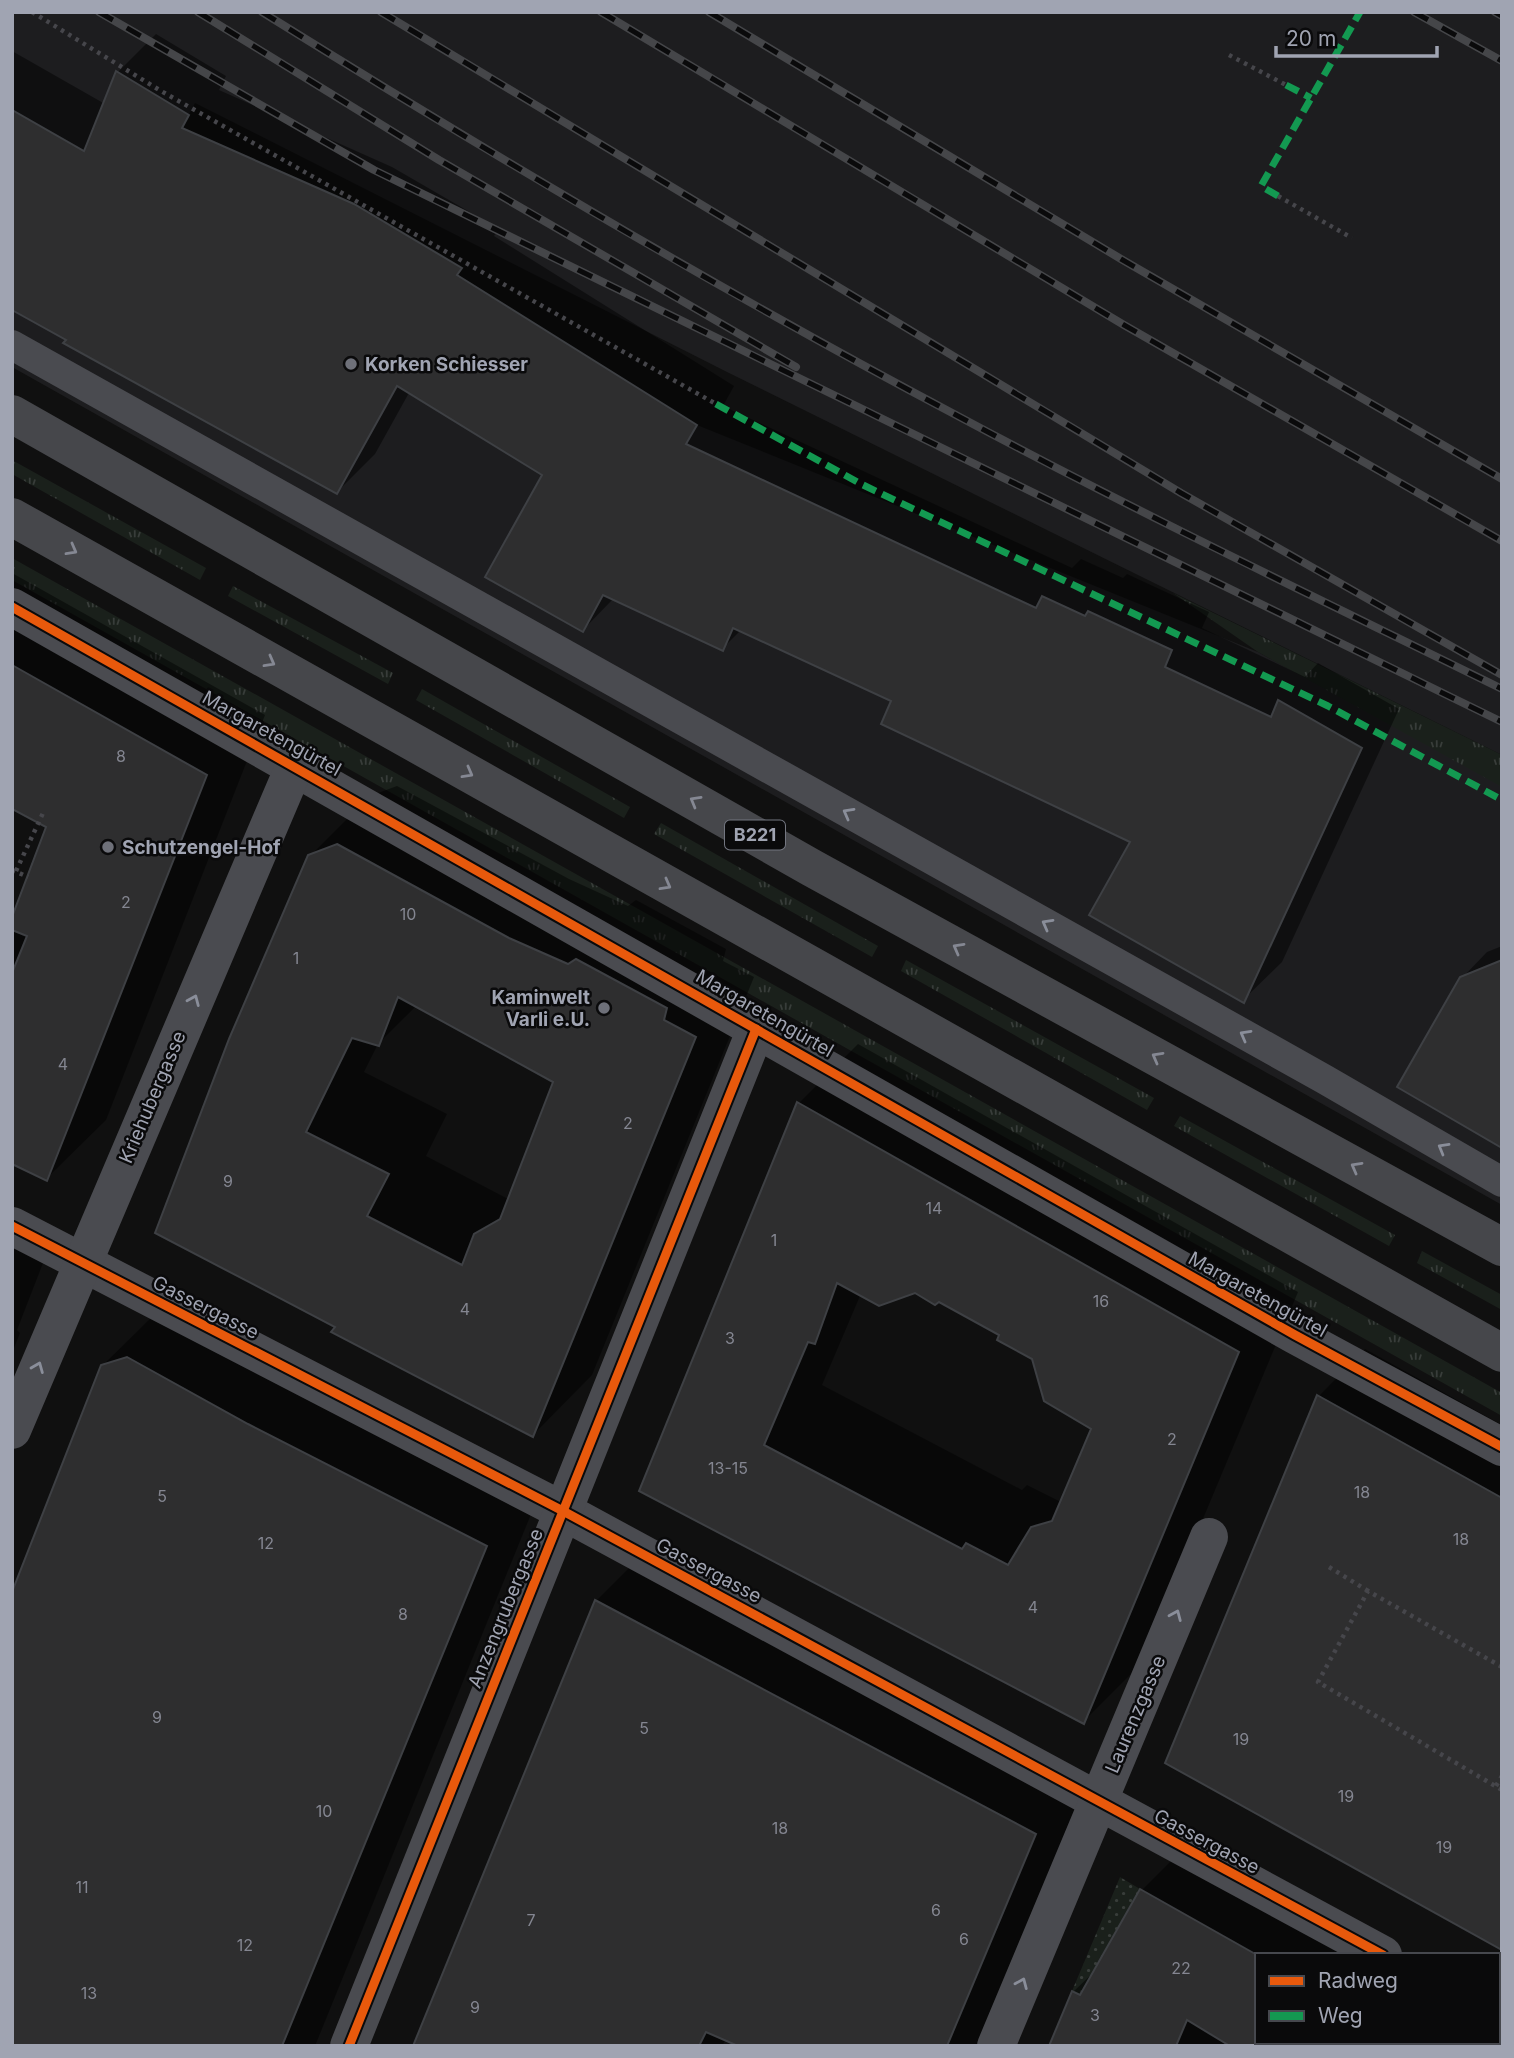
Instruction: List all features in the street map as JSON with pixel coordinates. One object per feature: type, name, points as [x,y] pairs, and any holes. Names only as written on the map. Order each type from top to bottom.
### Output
[{"type":"main road","name":"B221","points":[[12,414],[812,868],[1502,1247]]},
{"type":"main road","points":[[12,517],[1502,1353]]},
{"type":"street","name":"Margaretengürtel","points":[[12,607],[295,765],[1295,1335],[1502,1447]]},
{"type":"street","name":"Kriehubergasse","points":[[12,1430],[81,1262],[295,765]]},
{"type":"street","name":"Anzengrubergasse","points":[[349,2046],[756,1029]]},
{"type":"street","name":"Gassergasse","points":[[12,1226],[563,1511],[1379,1953]]},
{"type":"street","name":"Laurenzgasse","points":[[996,2046],[1209,1536]]},
{"type":"lane","points":[[12,345],[1312,1072],[1502,1182]]},
{"type":"path","points":[[32,12],[161,91],[716,404]]},
{"type":"path","points":[[1229,55],[1286,85]]},
{"type":"path","points":[[1278,196],[1352,238]]},
{"type":"path","points":[[28,877],[14,871],[43,813]]},
{"type":"path","points":[[1329,1567],[1502,1667]]},
{"type":"path","points":[[1368,1591],[1318,1682],[1502,1790]]},
{"type":"path","points":[[1496,1787],[1502,1776]]},
{"type":"shaded area","points":[[12,12],[1502,12],[1502,755],[727,372],[195,103],[182,128],[354,204],[462,268],[458,276],[697,425],[1258,652],[1502,785],[1502,1205],[12,367]]},
{"type":"green space","points":[[12,460],[206,568],[200,580],[12,474]]},
{"type":"green space","points":[[12,558],[1502,1393],[1502,1416],[12,580]]},
{"type":"green space","points":[[233,586],[393,673],[388,684],[228,596]]},
{"type":"green space","points":[[1173,593],[1502,755],[1502,787],[1258,652]]},
{"type":"green space","points":[[422,689],[630,807],[624,818],[416,700]]},
{"type":"green space","points":[[661,823],[878,946],[872,957],[654,834]]},
{"type":"green space","points":[[906,960],[1154,1098],[1147,1110],[901,971]]},
{"type":"green space","points":[[1180,1116],[1395,1235],[1389,1246],[1174,1126]]},
{"type":"green space","points":[[1422,1251],[1502,1295],[1502,1310],[1417,1263]]},
{"type":"green space","points":[[1120,1877],[1140,1889],[1098,1963],[1095,2001],[1072,1991]]},
{"type":"building","points":[[116,71],[189,115],[182,128],[354,204],[462,268],[457,275],[697,425],[686,444],[1036,608],[1042,596],[1085,616],[1088,611],[1172,650],[1165,667],[1271,717],[1278,700],[1362,748],[1244,1003],[1089,915],[1130,842],[881,724],[891,701],[733,628],[723,651],[603,595],[583,632],[485,577],[542,475],[397,386],[337,494],[63,343],[66,340],[12,310],[12,110],[84,151]]},
{"type":"building","name":"Schutzengel-Hof","points":[[12,665],[207,775],[47,1181],[12,1164],[12,973],[27,936],[12,930],[12,917],[46,827],[12,809]]},
{"type":"building","points":[[337,844],[509,938],[568,964],[576,959],[667,1008],[664,1020],[696,1037],[533,1437],[331,1332],[335,1327],[155,1233],[229,1039],[308,855]],"holes":[[[398,997],[553,1082],[500,1219],[474,1234],[462,1265],[367,1216],[389,1174],[306,1132],[352,1038],[379,1046]]]},
{"type":"building","points":[[1502,960],[1502,1148],[1397,1087],[1460,977]]},
{"type":"building","points":[[797,1102],[1239,1352],[1084,1724],[639,1491]],"holes":[[[837,1283],[879,1306],[915,1293],[935,1305],[939,1302],[999,1335],[997,1340],[1032,1359],[1044,1401],[1091,1429],[1052,1521],[1031,1527],[1008,1565],[966,1543],[962,1549],[764,1445],[808,1342],[815,1344]]]},
{"type":"building","points":[[127,1357],[248,1424],[487,1546],[282,2046],[12,2046],[12,1592],[101,1365]]},
{"type":"building","points":[[1317,1395],[1502,1498],[1502,1950],[1165,1763]]},
{"type":"building","points":[[595,1600],[1036,1834],[947,2046],[738,2046],[706,2032],[699,2046],[413,2046]]},
{"type":"building","points":[[1140,1889],[1255,1954],[1257,2046],[1230,2046],[1187,2020],[1176,2046],[1049,2046],[1072,1991],[1080,1995]]},
{"type":"railway","points":[[99,12],[374,170],[1502,722]]},
{"type":"railway","points":[[198,12],[439,160],[796,367]]},
{"type":"railway","points":[[262,12],[605,219],[867,368],[1159,520],[1502,689]]},
{"type":"railway","points":[[381,12],[1181,493],[1502,675]]},
{"type":"railway","points":[[601,12],[1124,325],[1502,541]]},
{"type":"railway","points":[[709,12],[1121,259],[1502,479]]},
{"type":"railway","points":[[1414,12],[1502,61]]},
{"type":"railway","points":[[1495,12],[1502,16]]},
{"type":"marked path","points":[[1278,196],[1261,186],[1360,12]]},
{"type":"marked path","points":[[1286,85],[1311,98]]},
{"type":"marked path","points":[[716,404],[861,484],[1328,706],[1502,800]]},
{"type":"cycle path","points":[[12,607],[1295,1335],[1502,1447]]},
{"type":"cycle path","points":[[349,2046],[756,1029]]},
{"type":"cycle path","points":[[12,1226],[563,1511],[1379,1953]]},
{"type":"place","name":"Korken Schiesser","points":[[351,364]]},
{"type":"place","name":"Schutzengel-Hof","points":[[108,847]]},
{"type":"place","name":"Kaminwelt Varli e.U.","points":[[604,1008]]}]
